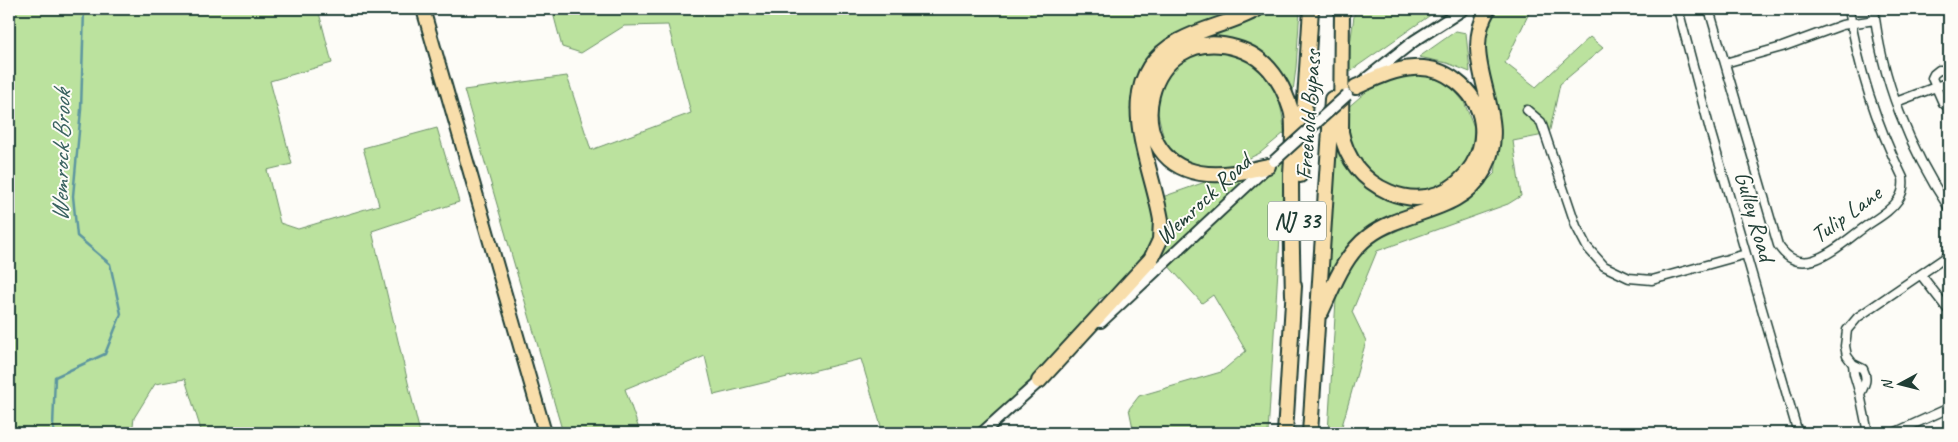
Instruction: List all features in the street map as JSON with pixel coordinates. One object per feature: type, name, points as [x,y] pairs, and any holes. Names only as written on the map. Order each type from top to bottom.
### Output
[{"type":"highway","points":[[1039,381],[1142,269],[1158,246],[1161,220],[1137,112],[1140,88],[1147,71],[1158,56],[1172,44],[1240,18],[1257,9]]},
{"type":"highway","name":"Freehold Bypass","points":[[1285,433],[1311,9]]},
{"type":"highway","name":"Freehold Bypass","points":[[1310,433],[1337,9]]},
{"type":"highway","points":[[1342,9],[1341,132],[1345,149],[1356,168],[1369,181],[1384,190],[1410,198],[1426,198],[1446,192],[1469,172],[1480,151],[1482,126],[1475,104],[1459,83],[1433,70],[1415,68],[1394,71],[1351,91]]},
{"type":"highway","points":[[1318,318],[1342,268],[1356,248],[1368,237],[1387,226],[1438,207],[1460,196],[1474,185],[1484,170],[1492,149],[1494,130],[1478,54],[1477,36],[1482,19],[1488,9]]},
{"type":"highway","points":[[1271,164],[1241,172],[1202,173],[1179,165],[1167,155],[1154,133],[1149,109],[1152,92],[1158,78],[1172,59],[1183,52],[1201,45],[1231,46],[1244,51],[1262,62],[1272,71],[1282,88],[1292,112],[1293,295]]},
{"type":"main road","points":[[422,9],[545,433]]},
{"type":"street","name":"Wemrock Road","points":[[982,433],[1351,91],[1414,42],[1464,9]]},
{"type":"street","name":"Gulley Road","points":[[1678,9],[1710,130],[1798,433]]},
{"type":"street","name":"Tulip Lane","points":[[1709,9],[1778,244],[1786,255],[1793,259],[1808,261],[1815,260],[1830,252],[1894,206],[1903,190],[1903,178],[1872,106],[1861,72],[1849,9]]},
{"type":"street","points":[[1874,9],[1884,62],[1896,102],[1910,137],[1949,208]]},
{"type":"street","points":[[1724,63],[1782,47],[1820,32],[1875,20]]},
{"type":"street","points":[[1949,73],[1943,69],[1936,71],[1932,78],[1943,103],[1949,108]]},
{"type":"street","points":[[1896,102],[1949,82]]},
{"type":"street","points":[[1527,110],[1541,122],[1576,226],[1587,247],[1604,266],[1629,278],[1652,280],[1746,254]]},
{"type":"street","points":[[1868,433],[1853,364],[1847,356],[1845,346],[1845,338],[1850,325],[1858,317],[1949,254]]},
{"type":"street","points":[[1921,274],[1949,311]]},
{"type":"street","points":[[1894,433],[1949,408]]},
{"type":"green space","points":[[9,9],[318,9],[332,63],[270,81],[292,164],[267,170],[280,223],[298,229],[379,205],[363,148],[437,128],[459,202],[372,231],[420,433],[202,433],[185,379],[155,384],[134,418],[132,433],[9,433]]},
{"type":"green space","points":[[552,9],[1243,9],[1147,58],[1130,109],[1151,201],[1285,154],[1268,433],[1134,433],[1129,409],[1139,396],[1221,372],[1246,351],[1213,295],[1202,303],[1166,263],[1098,300],[1107,316],[986,433],[883,433],[861,359],[714,395],[705,356],[625,389],[640,432],[563,433],[464,90],[567,76],[591,150],[691,113],[668,25],[624,26],[581,53],[562,47]]},
{"type":"green space","points":[[1266,9],[1300,9],[1292,99],[1272,63],[1238,41],[1199,39],[1251,19]]},
{"type":"green space","points":[[1355,9],[1439,9],[1346,74]]},
{"type":"green space","points":[[1474,9],[1531,9],[1505,63],[1536,87],[1590,37],[1603,48],[1560,84],[1549,134],[1513,141],[1521,196],[1508,204],[1377,251],[1352,312],[1366,341],[1340,433],[1328,433],[1338,266],[1368,243],[1467,201],[1495,173],[1500,138]]},
{"type":"green space","points":[[1456,31],[1466,33],[1470,72],[1447,63],[1419,57]]},
{"type":"green space","points":[[1208,50],[1235,54],[1247,59],[1266,75],[1281,108],[1284,133],[1260,153],[1237,164],[1211,168],[1189,164],[1165,144],[1157,109],[1160,87],[1184,57]]},
{"type":"green space","points":[[1411,72],[1448,83],[1464,102],[1474,127],[1472,153],[1456,174],[1437,190],[1409,192],[1381,183],[1365,168],[1351,142],[1346,109],[1374,85]]},
{"type":"green space","points":[[1334,137],[1348,170],[1369,190],[1386,200],[1412,204],[1430,204],[1360,235],[1341,257],[1327,285]]},
{"type":"waterway","name":"Wemrock Brook","points":[[55,433],[53,426],[55,377],[105,354],[121,314],[110,264],[77,236],[73,196],[81,110],[84,9]]}]
